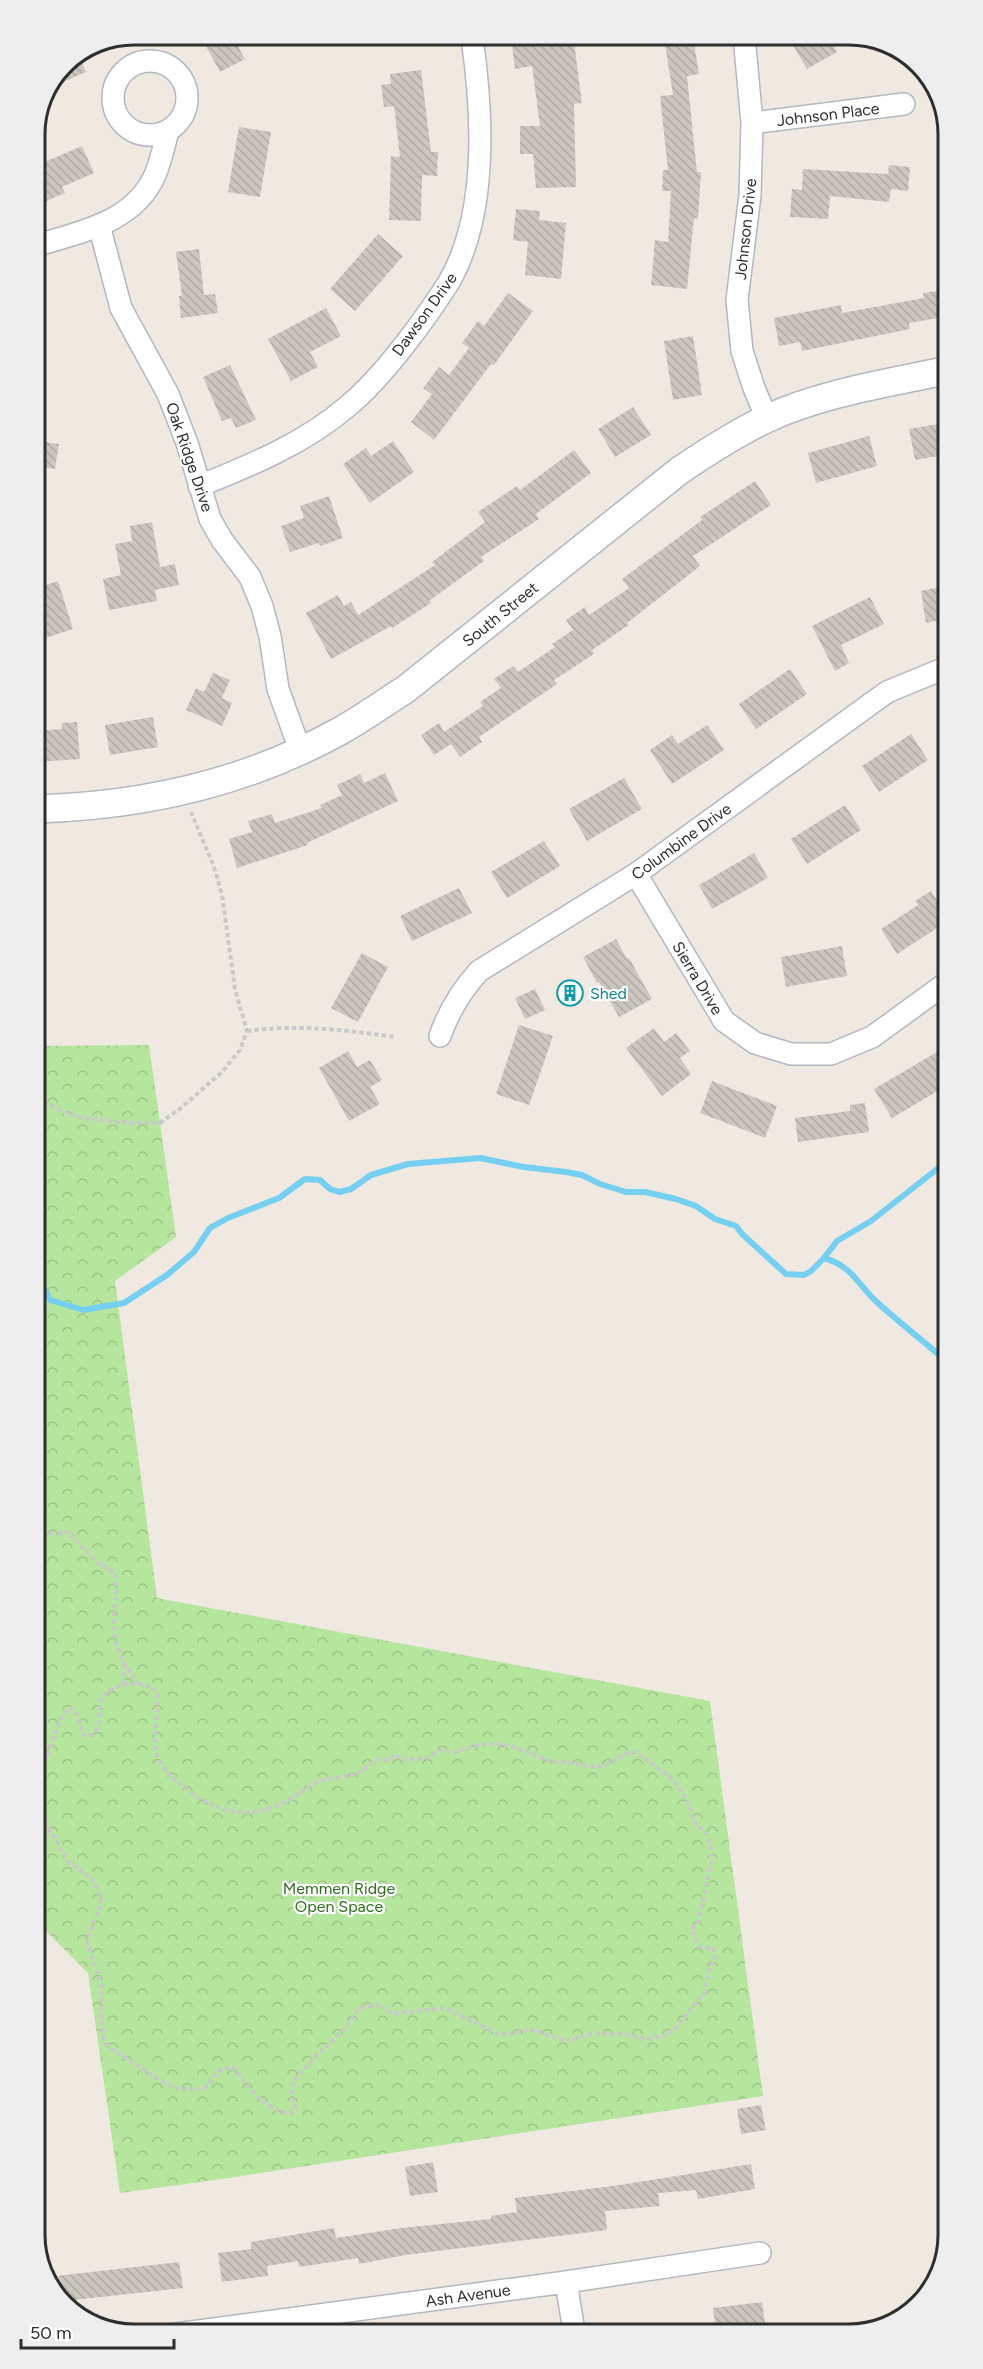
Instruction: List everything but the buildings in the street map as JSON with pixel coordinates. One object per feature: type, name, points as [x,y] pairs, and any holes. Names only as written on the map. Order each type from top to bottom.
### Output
[{"type":"street","name":"Dawson Drive","points":[[199,486],[284,449],[348,406],[380,373],[449,282],[465,245],[476,192],[479,120],[473,45]]},
{"type":"street","name":"Johnson Drive","points":[[745,45],[752,123],[750,195],[737,300],[742,351],[767,419]]},
{"type":"street","name":"Johnson Place","points":[[752,123],[904,104]]},
{"type":"street","points":[[45,243],[99,225],[131,208],[147,189],[154,176],[168,131]]},
{"type":"street","name":"Oak Ridge Drive","points":[[99,225],[121,308],[168,394],[188,443],[199,486],[216,530],[250,577],[262,606],[270,636],[278,689],[300,750]]},
{"type":"street","name":"South Street","points":[[45,807],[122,803],[182,792],[230,778],[300,750],[339,731],[406,689],[679,471],[723,441],[767,419],[831,396],[938,372]]},
{"type":"street","name":"Columbine Drive","points":[[440,1036],[448,1013],[459,993],[479,971],[636,874],[887,692],[938,671]]},
{"type":"street","name":"Sierra Drive","points":[[636,874],[724,1021],[755,1043],[791,1054],[831,1054],[872,1037],[938,989]]},
{"type":"street","name":"Ash Avenue","points":[[251,2324],[566,2282],[760,2253]]},
{"type":"street","points":[[566,2282],[573,2324]]},
{"type":"path","points":[[45,1102],[63,1112],[84,1118],[119,1123],[160,1123],[222,1072],[240,1050],[247,1031],[235,989],[220,886],[197,824],[182,792]]},
{"type":"path","points":[[247,1031],[280,1028],[359,1032],[395,1037]]},
{"type":"path","points":[[45,1537],[48,1534],[68,1532],[97,1562],[115,1573],[117,1581],[112,1628],[117,1650],[137,1684]]},
{"type":"path","points":[[123,1684],[125,1663]]},
{"type":"path","points":[[45,1760],[63,1713],[68,1709],[73,1709],[81,1731],[85,1736],[90,1736],[96,1732],[102,1698],[123,1684],[137,1684],[154,1688],[157,1692],[159,1700],[154,1738],[159,1760],[167,1773],[197,1797],[214,1807],[227,1811],[243,1812],[284,1803],[321,1780],[354,1775],[379,1759],[389,1760],[395,1755],[406,1760],[424,1759],[441,1750],[455,1752],[477,1745],[498,1744],[517,1748],[552,1762],[567,1762],[590,1767],[603,1766],[628,1753],[636,1752],[670,1777],[679,1787],[690,1807],[694,1822],[706,1833],[711,1847],[711,1864],[698,1922],[692,1929],[699,1947],[713,1948],[716,1955],[707,1976],[704,1993],[673,2031],[665,2036],[648,2039],[624,2034],[595,2033],[566,2042],[530,2029],[499,2034],[441,2008],[393,2014],[379,2005],[359,2009],[342,2032],[331,2040],[294,2081],[292,2091],[295,2109],[294,2112],[286,2113],[277,2111],[254,2094],[234,2068],[219,2069],[204,2089],[179,2089],[138,2067],[108,2047],[104,2041],[102,2024],[102,1987],[88,1945],[89,1934],[101,1905],[101,1896],[91,1878],[67,1862],[45,1827]]},
{"type":"path","points":[[45,1833],[50,1833]]},
{"type":"green space","name":"Memmen Ridge Open Space","points":[[149,1045],[176,1237],[115,1281],[157,1598],[710,1701],[763,2096],[120,2193],[88,1973],[45,1930],[45,1046]]},
{"type":"waterway","points":[[45,1290],[50,1300],[83,1310],[124,1303],[167,1275],[194,1252],[210,1228],[228,1218],[279,1198],[305,1179],[320,1180],[330,1189],[339,1192],[351,1189],[371,1175],[408,1164],[480,1158],[582,1175],[600,1184],[626,1192],[645,1192],[696,1206],[715,1219],[736,1226],[786,1274],[804,1275],[824,1258],[834,1262],[849,1271],[879,1304],[938,1354]]},
{"type":"waterway","points":[[824,1258],[837,1241],[871,1221],[938,1168]]},
{"type":"place","name":"Shed","points":[[570,993]]}]
